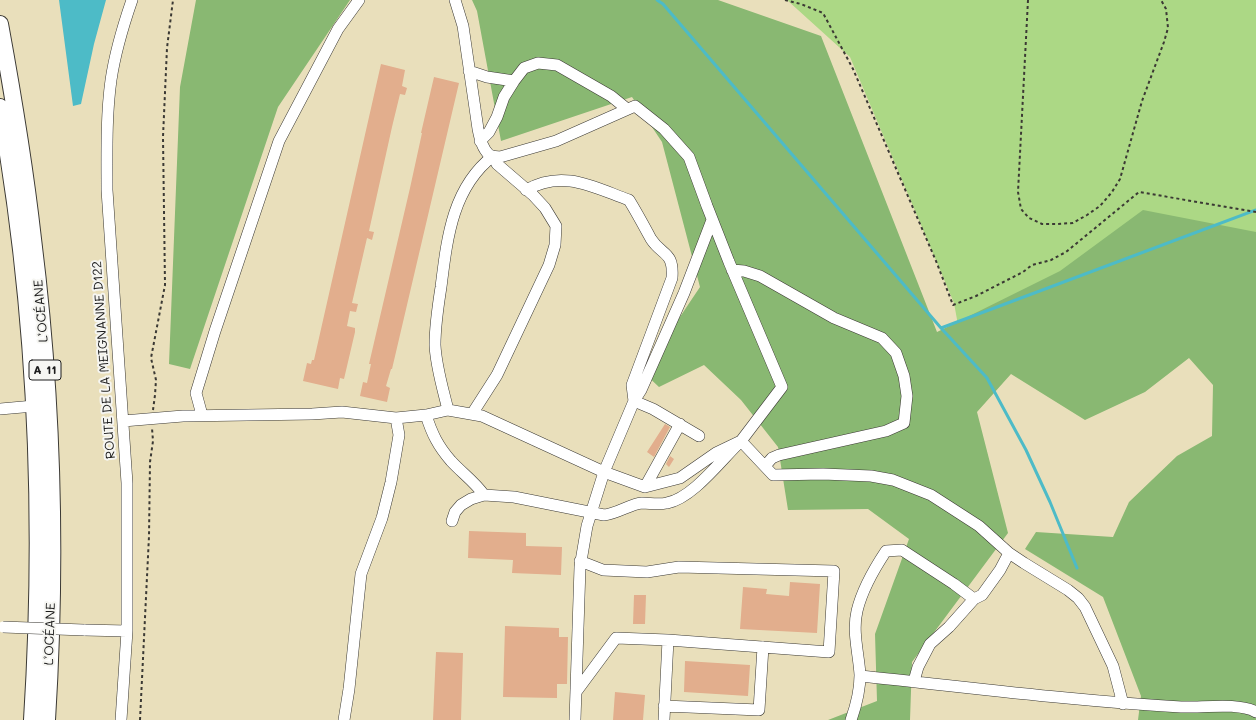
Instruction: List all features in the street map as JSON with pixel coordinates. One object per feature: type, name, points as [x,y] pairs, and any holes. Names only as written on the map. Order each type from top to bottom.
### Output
[{"type":"highway","name":"L’OCÉANE","points":[[0,24],[30,210],[45,362],[52,526],[47,720]]},
{"type":"highway","name":"L’OCÉANE","points":[[0,107],[20,247],[34,406],[37,506],[37,576],[32,720]]},
{"type":"street","name":"ROUTE DE LA MEIGNANNE D122","points":[[121,720],[127,631],[126,483],[107,190],[107,145],[111,80],[122,28],[132,0]]},
{"type":"street","points":[[202,416],[196,394],[215,331],[279,141],[338,29],[359,0]]},
{"type":"street","points":[[452,521],[455,512],[461,505],[471,499],[484,495],[514,497],[596,514],[609,515],[642,503],[664,504],[677,500],[695,488],[742,441],[782,387],[732,270],[689,156],[664,129],[635,106],[556,141],[500,156],[490,156],[485,151],[480,141],[469,71],[464,26],[455,0]]},
{"type":"street","points":[[480,141],[489,132],[498,117],[504,97],[514,81],[524,68],[538,63],[557,65],[611,96],[627,109]]},
{"type":"street","points":[[469,71],[487,77],[514,81]]},
{"type":"street","points":[[472,414],[497,375],[549,265],[555,245],[556,226],[545,208],[497,164],[493,156]]},
{"type":"street","points":[[448,410],[435,346],[436,322],[446,249],[454,211],[463,190],[484,163],[493,156]]},
{"type":"street","points":[[526,190],[541,182],[550,180],[564,180],[579,182],[630,200],[652,241],[668,255],[672,268],[672,278],[632,386],[634,401]]},
{"type":"street","points":[[575,720],[580,561],[591,512],[604,472],[634,401],[641,390],[684,293],[712,220]]},
{"type":"street","points":[[732,270],[744,271],[760,276],[834,318],[882,338],[896,353],[904,376],[906,396],[904,423],[886,430],[779,455],[772,458],[765,466]]},
{"type":"street","points":[[634,401],[680,424],[698,436]]},
{"type":"street","points":[[0,409],[34,406]]},
{"type":"street","points":[[123,421],[183,416],[312,414],[342,412],[396,418],[426,415],[448,410],[482,416],[604,472],[645,487],[680,478],[716,453],[742,441]]},
{"type":"street","points":[[426,415],[437,444],[451,461],[479,487],[484,495]]},
{"type":"street","points":[[344,720],[349,688],[361,574],[382,518],[391,482],[399,435],[396,418]]},
{"type":"street","points":[[645,487],[680,424]]},
{"type":"street","points":[[742,441],[773,475],[823,474],[871,476],[893,480],[931,495],[979,526],[1024,563],[1068,590],[1078,598],[1085,607],[1113,666],[1123,704]]},
{"type":"street","points":[[851,720],[857,703],[860,676],[856,642],[856,612],[866,585],[886,551],[902,550],[974,599]]},
{"type":"street","points":[[914,681],[918,667],[930,644],[949,627],[974,599],[982,595],[993,581],[1009,552]]},
{"type":"street","points":[[576,692],[616,638],[668,640],[829,652],[834,571],[679,567],[647,572],[603,570],[580,561]]},
{"type":"street","points":[[2,627],[127,631]]},
{"type":"street","points":[[664,720],[668,640]]},
{"type":"street","points":[[664,706],[759,710],[763,647]]},
{"type":"street","points":[[860,676],[1123,704],[1188,708],[1236,707],[1256,712]]},
{"type":"path","points":[[152,413],[156,380],[151,358],[165,285],[163,137],[167,48],[173,0]]},
{"type":"path","points":[[786,0],[801,4],[823,14],[853,69],[953,305],[976,296],[1023,272],[1032,265],[1051,260],[1066,252],[1139,192],[1256,212]]},
{"type":"path","points":[[1028,0],[1018,192],[1021,209],[1029,218],[1042,224],[1073,223],[1087,215],[1100,206],[1112,192],[1120,179],[1142,101],[1168,28],[1166,9],[1161,0]]},
{"type":"path","points":[[140,720],[149,536],[150,462],[153,441],[152,426]]},
{"type":"green space","points":[[196,0],[350,0],[278,107],[190,369],[169,364],[180,87]]},
{"type":"green space","points":[[472,0],[718,0],[821,36],[937,332],[1060,271],[1143,210],[1256,232],[1256,720],[1138,720],[1141,696],[1103,597],[1025,549],[1036,532],[1113,537],[1129,502],[1177,456],[1212,436],[1213,385],[1189,358],[1145,392],[1085,420],[1011,374],[977,412],[1008,533],[912,662],[910,720],[828,720],[877,701],[875,634],[909,539],[868,509],[788,510],[778,447],[741,400],[704,365],[659,387],[643,372],[700,287],[662,142],[632,97],[501,141],[477,11]]},
{"type":"green space","points":[[787,0],[1256,0],[1256,238],[958,325],[954,303],[850,57]]},
{"type":"water","points":[[59,0],[106,0],[94,44],[81,104],[73,106]]},
{"type":"building","points":[[381,64],[405,70],[402,86],[407,88],[405,95],[400,94],[392,127],[369,231],[374,232],[372,240],[367,238],[352,303],[358,304],[356,312],[350,311],[347,326],[355,328],[355,332],[344,379],[340,378],[338,389],[303,381],[307,363],[311,364],[312,360],[314,360]]},
{"type":"building","points":[[434,77],[459,83],[392,369],[386,386],[390,388],[387,402],[360,396],[363,382],[367,383],[371,364],[369,364]]},
{"type":"building","points":[[665,424],[670,427],[654,457],[647,452]]},
{"type":"building","points":[[670,456],[674,459],[669,467],[666,464]]},
{"type":"building","points":[[469,531],[526,533],[526,546],[562,547],[561,575],[512,573],[513,560],[468,558]]},
{"type":"building","points":[[790,582],[820,584],[817,633],[740,629],[743,587],[767,589],[766,594],[789,596]]},
{"type":"building","points":[[634,595],[646,595],[645,624],[633,624]]},
{"type":"building","points":[[505,626],[559,628],[559,637],[568,637],[567,684],[557,684],[557,698],[503,697]]},
{"type":"building","points":[[436,652],[463,653],[461,720],[433,720]]},
{"type":"building","points":[[685,661],[750,665],[748,696],[684,692]]},
{"type":"building","points":[[615,692],[645,695],[643,720],[613,720]]},
{"type":"waterway","points":[[657,0],[663,4],[941,328],[1256,210]]},
{"type":"waterway","points":[[941,328],[987,378],[1026,450],[1050,502],[1077,568]]}]
